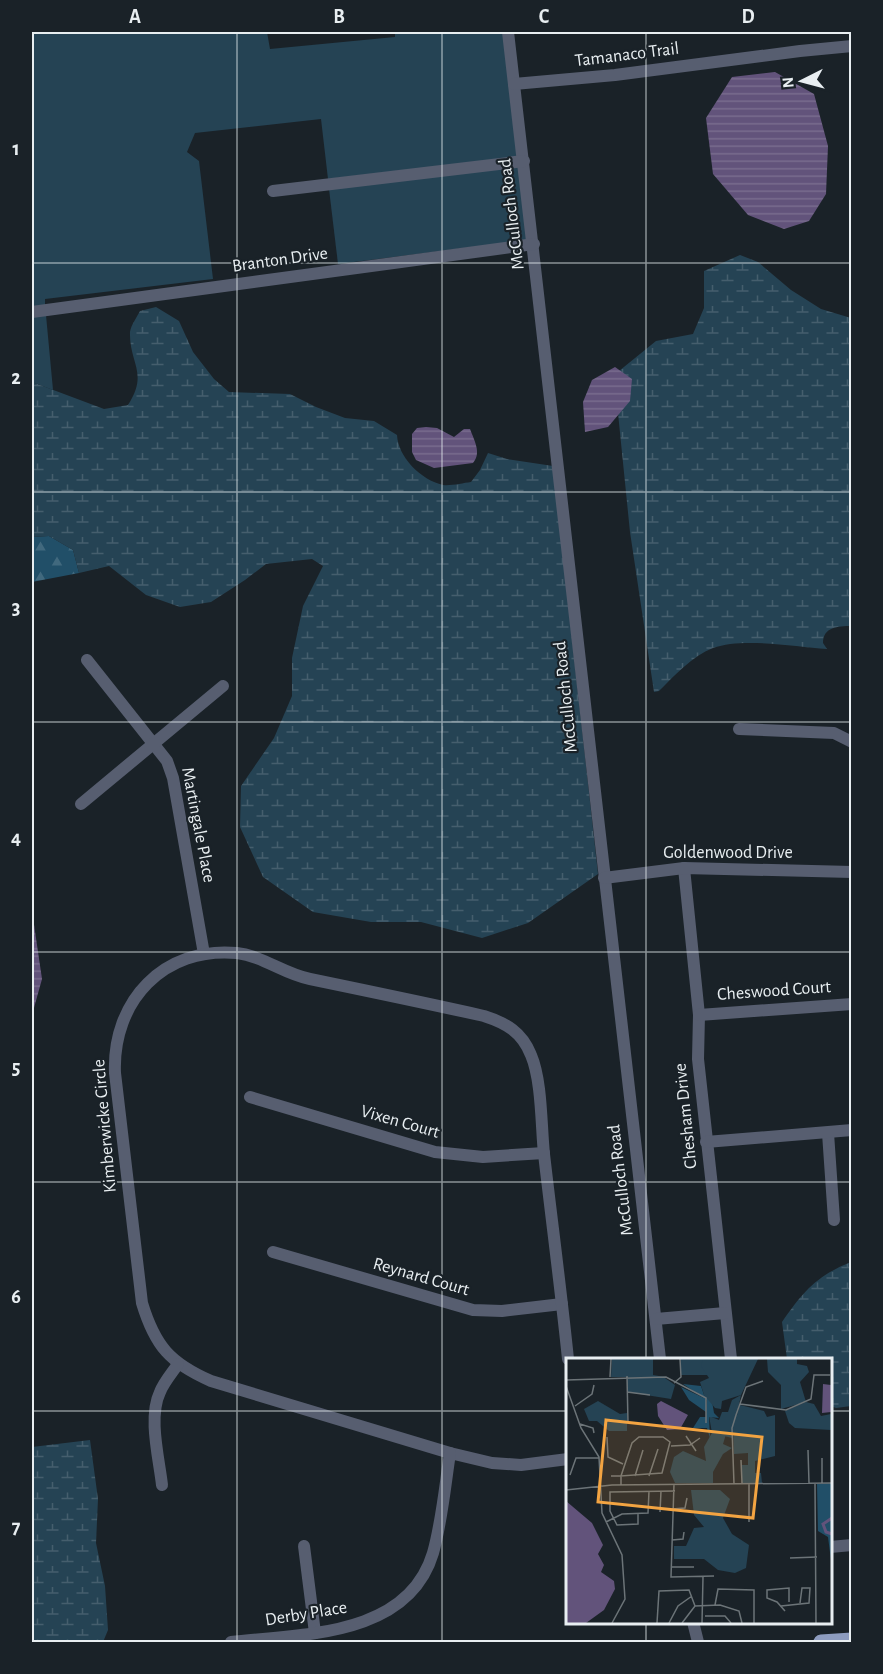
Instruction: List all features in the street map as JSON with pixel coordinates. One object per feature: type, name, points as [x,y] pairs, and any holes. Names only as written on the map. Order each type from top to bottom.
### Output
[{"type":"main road","points":[[821,1642],[852,1640]]},
{"type":"street","name":"McCulloch Road","points":[[508,32],[660,1358]]},
{"type":"street","name":"Tamanaco Trail","points":[[514,84],[615,75],[852,46]]},
{"type":"street","points":[[273,191],[524,161]]},
{"type":"street","name":"Branton Drive","points":[[32,312],[534,244]]},
{"type":"street","name":"Martingale Place","points":[[87,660],[167,761],[173,778],[204,954]]},
{"type":"street","points":[[81,804],[223,686]]},
{"type":"street","points":[[739,729],[834,733],[852,742]]},
{"type":"street","name":"Goldenwood Drive","points":[[604,878],[684,868],[852,872]]},
{"type":"street","name":"Chesham Drive","points":[[684,868],[699,1015],[698,1059],[731,1358]]},
{"type":"street","name":"Kimberwicke Circle","points":[[566,1459],[521,1465],[492,1463],[450,1453],[211,1381],[178,1364],[154,1335],[142,1303],[115,1057],[117,1035],[134,998],[148,982],[177,963],[204,954],[239,953],[304,978],[503,1022],[523,1039],[536,1072],[568,1358]]},
{"type":"street","name":"Cheswood Court","points":[[699,1015],[852,1004]]},
{"type":"street","name":"Vixen Court","points":[[250,1097],[435,1152],[483,1157],[544,1153]]},
{"type":"street","points":[[706,1142],[852,1130]]},
{"type":"street","points":[[828,1133],[834,1220]]},
{"type":"street","name":"Reynard Court","points":[[273,1252],[473,1310],[502,1311],[562,1304]]},
{"type":"street","points":[[656,1319],[726,1312]]},
{"type":"street","points":[[162,1485],[154,1419],[160,1392],[178,1364]]},
{"type":"street","name":"Derby Place","points":[[231,1642],[347,1628],[368,1622],[403,1599],[419,1581],[432,1556],[439,1529],[450,1453]]},
{"type":"street","points":[[832,1547],[852,1545]]},
{"type":"street","points":[[304,1546],[315,1633]]},
{"type":"street","points":[[693,1623],[698,1642]]},
{"type":"green space","points":[[32,32],[267,32],[270,49],[395,37],[395,32],[503,32],[517,157],[328,179],[321,119],[195,133],[187,152],[199,161],[213,279],[45,299],[45,306],[32,308]]},
{"type":"green space","points":[[519,166],[528,240],[338,264],[329,189]]},
{"type":"green space","points":[[740,255],[758,262],[791,290],[821,309],[851,318],[851,626],[836,627],[828,631],[823,643],[827,649],[754,643],[739,643],[713,648],[691,661],[659,691],[654,692],[630,532],[617,403],[619,371],[656,341],[693,334],[704,308],[704,271]]},
{"type":"green space","points":[[156,307],[179,321],[193,352],[214,379],[229,392],[290,394],[345,418],[374,421],[397,435],[398,443],[406,459],[419,473],[435,482],[453,485],[471,482],[488,453],[507,459],[553,466],[598,874],[528,923],[482,938],[421,922],[371,922],[313,912],[263,877],[240,827],[241,786],[274,738],[292,696],[292,658],[303,606],[323,566],[312,559],[266,564],[211,602],[180,607],[146,595],[109,566],[79,573],[73,550],[49,536],[32,537],[32,382],[104,409],[128,405],[134,394],[138,376],[130,343],[130,332],[140,311]]},
{"type":"green space","points":[[46,315],[53,390],[32,382],[32,317]]},
{"type":"green space","points":[[49,536],[73,550],[79,573],[32,582],[32,537]]},
{"type":"green space","points":[[851,1262],[851,1406],[836,1408],[832,1406],[832,1358],[787,1358],[782,1322],[811,1286],[839,1267]]},
{"type":"green space","points":[[90,1440],[98,1499],[96,1543],[105,1586],[108,1630],[103,1642],[32,1642],[32,1447]]},
{"type":"shaded area","points":[[775,72],[814,94],[828,146],[826,194],[809,221],[784,229],[748,215],[713,174],[706,118],[732,77]]},
{"type":"shaded area","points":[[615,367],[632,379],[630,401],[608,427],[585,432],[583,402],[592,380]]},
{"type":"shaded area","points":[[417,428],[437,428],[454,437],[464,429],[470,429],[477,451],[476,459],[473,463],[434,468],[416,460],[412,452],[412,434]]},
{"type":"shaded area","points":[[32,911],[42,979],[32,1015]]}]
